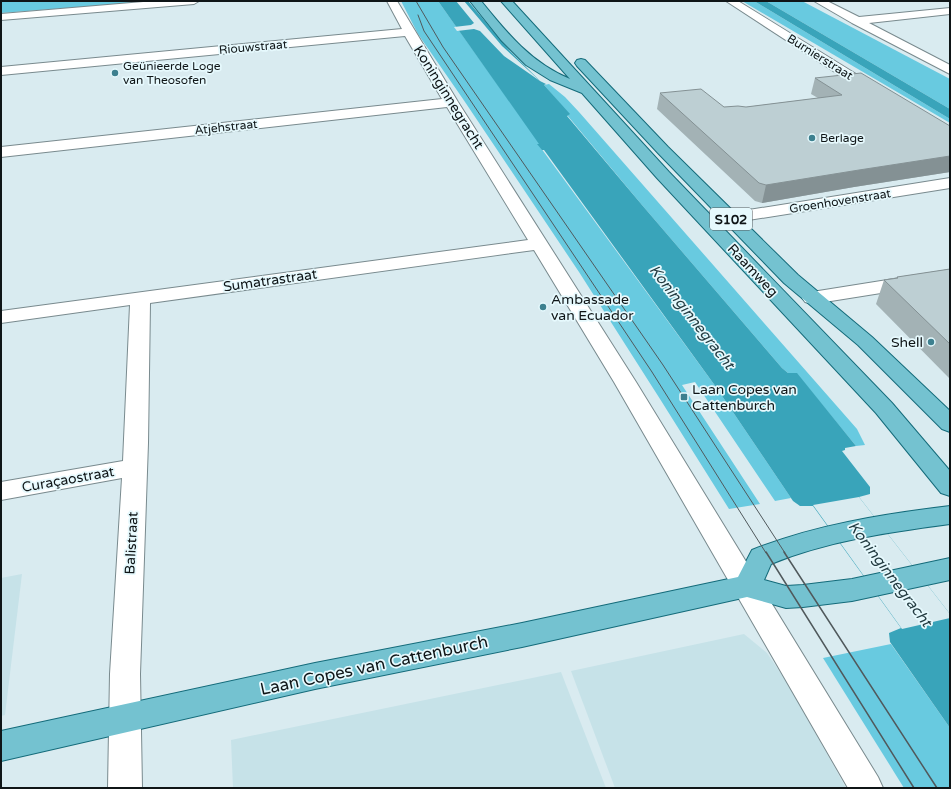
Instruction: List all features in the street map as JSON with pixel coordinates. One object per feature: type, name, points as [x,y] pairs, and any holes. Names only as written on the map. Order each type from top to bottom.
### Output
[{"type":"main road","points":[[475,1],[511,44],[529,62],[556,78],[588,92]]},
{"type":"main road","name":"Raamweg","points":[[506,1],[663,175],[884,408],[950,487]]},
{"type":"main road","name":"Raamweg","points":[[523,1],[663,150],[791,279],[865,341],[950,424]]},
{"type":"main road","points":[[747,586],[761,557],[809,540],[881,525],[950,515]]},
{"type":"main road","name":"Laan Copes van Cattenburch","points":[[1,746],[315,676],[522,635],[747,586],[786,597],[871,586],[950,569]]},
{"type":"street","points":[[1,17],[167,2],[194,1]]},
{"type":"street","name":"Koninginnegracht","points":[[392,1],[451,102],[625,382],[866,788]]},
{"type":"street","name":"Burnierstraat","points":[[731,1],[884,97]]},
{"type":"street","points":[[819,1],[950,70]]},
{"type":"street","points":[[856,21],[950,11]]},
{"type":"street","name":"Riouwstraat","points":[[1,71],[409,32]]},
{"type":"street","name":"Atjehstraat","points":[[1,152],[451,102]]},
{"type":"street","name":"Groenhovenstraat","points":[[730,218],[950,183]]},
{"type":"street","name":"Sumatrastraat","points":[[1,317],[540,244]]},
{"type":"street","points":[[812,298],[950,276]]},
{"type":"street","name":"Balistraat","points":[[125,788],[126,766],[124,719],[135,467],[140,298]]},
{"type":"street","name":"Curaçaostraat","points":[[1,490],[135,467]]},
{"type":"shaded area","points":[[1,1],[160,1],[1,13]]},
{"type":"shaded area","points":[[401,1],[438,1],[540,144],[538,144],[716,387],[791,498],[775,501],[695,382],[682,385],[760,504],[729,509],[579,272],[418,34]]},
{"type":"shaded area","points":[[742,1],[754,1],[950,119],[950,123]]},
{"type":"shaded area","points":[[766,1],[802,1],[950,79],[950,109]]},
{"type":"shaded area","points":[[549,84],[565,97],[579,112],[857,429],[865,445],[856,446],[797,374],[788,373],[782,368],[567,115],[569,114],[544,85]]},
{"type":"shaded area","points":[[22,574],[5,715],[1,716],[1,578]]},
{"type":"shaded area","points":[[744,634],[767,653],[788,684],[846,788],[615,788],[571,671]]},
{"type":"shaded area","points":[[891,644],[950,728],[950,788],[904,788],[823,658]]},
{"type":"shaded area","points":[[561,672],[606,788],[233,788],[231,740]]},
{"type":"water","points":[[438,1],[468,1],[510,51],[540,81],[546,84],[544,85],[570,114],[567,116],[642,205],[782,368],[788,373],[797,373],[856,446],[845,448],[845,450],[842,451],[870,487],[870,494],[859,497],[950,614],[950,728],[890,642],[889,633],[901,628],[813,506],[800,506],[793,501],[716,387],[544,150],[542,150],[537,144],[539,144]]},
{"type":"water","points":[[754,1],[766,1],[950,109],[950,119]]},
{"type":"pier","points":[[456,1],[464,1],[502,46],[540,81],[504,56],[480,31],[474,29],[457,31],[454,27],[471,25],[474,23]]},
{"type":"pier","points":[[859,497],[950,614],[950,618],[902,629],[813,505]]},
{"type":"building","name":"Berlage","points":[[861,73],[950,126],[950,156],[766,185],[759,183],[660,93],[701,89],[724,107],[746,107],[842,95],[815,78]]},
{"type":"building","points":[[950,269],[950,344],[884,280]]},
{"type":"tram line","points":[[416,1],[443,47],[663,365],[785,553]]},
{"type":"tram line","points":[[418,15],[424,31],[652,372],[766,553]]},
{"type":"tram line","points":[[766,552],[914,788]]},
{"type":"tram line","points":[[784,552],[937,788]]},
{"type":"place","name":"Geünieerde Loge van Theosofen","points":[[115,73]]},
{"type":"place","name":"Berlage","points":[[812,138]]},
{"type":"place","name":"Ambassade van Ecuador","points":[[543,307]]},
{"type":"place","name":"Shell","points":[[931,342]]},
{"type":"place","name":"Laan Copes van Cattenburch","points":[[684,397]]}]
